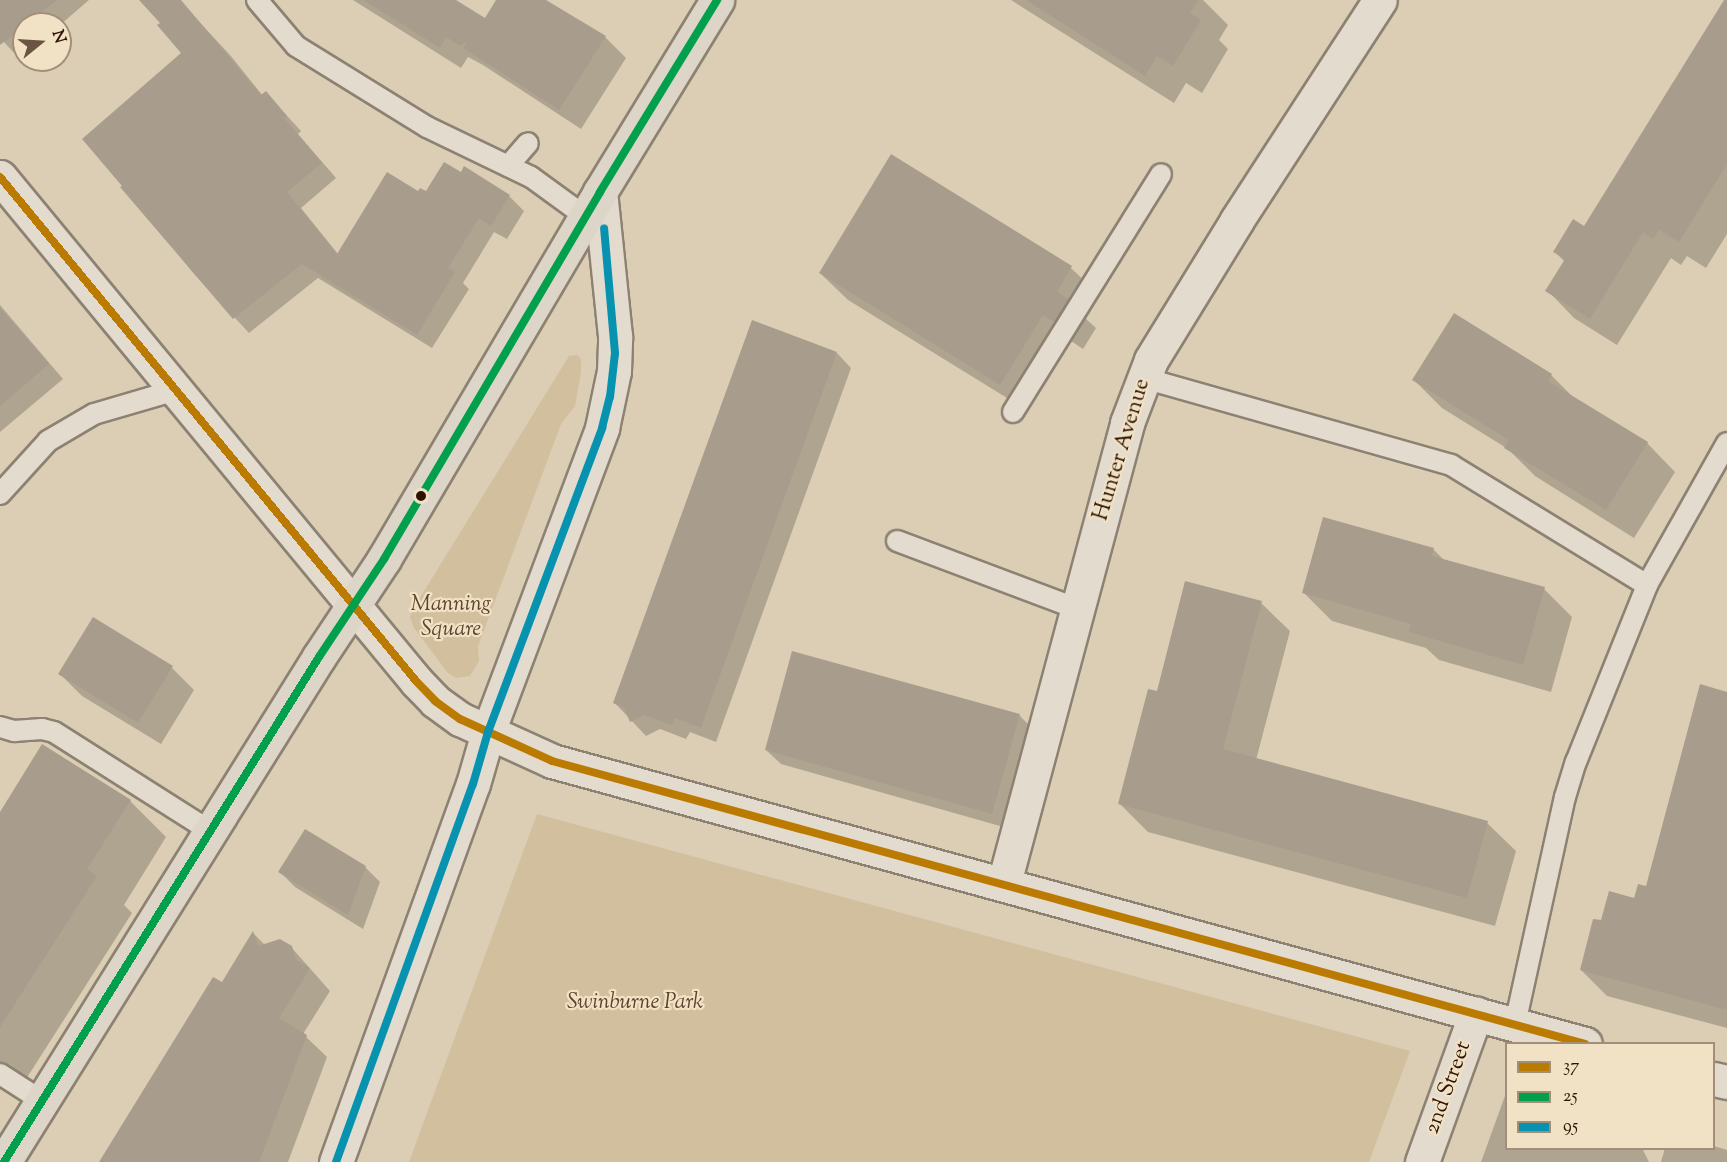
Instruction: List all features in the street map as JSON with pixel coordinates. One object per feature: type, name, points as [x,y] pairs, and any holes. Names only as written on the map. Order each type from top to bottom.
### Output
[{"type":"main road","points":[[4,1162],[210,831],[384,559],[717,0]]},
{"type":"street","name":"Hunter Avenue","points":[[1004,883],[1127,423],[1151,360],[1237,220],[1380,0]]},
{"type":"street","points":[[0,177],[353,605],[435,701],[460,719],[552,761],[1578,1042]]},
{"type":"street","points":[[336,1162],[473,784],[488,732],[592,460],[610,397],[615,336],[593,205]]},
{"type":"street","name":"2nd Street","points":[[1422,1162],[1476,1013]]},
{"type":"lane","points":[[257,0],[296,46],[427,127],[593,205]]},
{"type":"lane","points":[[508,166],[528,143]]},
{"type":"lane","points":[[1013,412],[1161,174]]},
{"type":"lane","points":[[1144,378],[1451,465],[1647,585]]},
{"type":"lane","points":[[0,494],[48,441],[94,414],[176,390]]},
{"type":"lane","points":[[1515,1024],[1572,774],[1647,585],[1727,444]]},
{"type":"lane","points":[[897,541],[1078,609]]},
{"type":"lane","points":[[0,727],[14,731],[42,729],[54,732],[210,831]]},
{"type":"lane","points":[[0,1074],[42,1101]]},
{"type":"green space","name":"Manning Square","points":[[577,355],[581,359],[581,372],[575,406],[561,424],[478,646],[479,661],[470,676],[456,678],[448,673],[414,628],[410,617],[569,356]]},
{"type":"green space","name":"Swinburne Park","points":[[537,814],[1410,1051],[1369,1162],[409,1162]]},
{"type":"building","points":[[0,0],[57,0],[42,12],[12,12],[12,36],[0,45]]},
{"type":"building","points":[[139,0],[181,0],[261,95],[266,91],[287,116],[284,118],[322,163],[287,192],[337,254],[387,172],[418,191],[420,188],[426,191],[444,162],[461,172],[464,166],[510,195],[491,226],[479,218],[448,268],[455,272],[417,335],[302,264],[233,319],[120,187],[122,186],[82,139],[181,53],[157,25],[160,23]]},
{"type":"building","points":[[363,0],[456,0],[485,18],[496,0],[546,0],[606,36],[559,110],[463,48],[468,40],[460,46],[446,37],[440,48]]},
{"type":"building","points":[[1026,0],[1198,0],[1190,13],[1201,20],[1173,66],[1157,56],[1145,76]]},
{"type":"building","points":[[1724,0],[1727,0],[1727,164],[1679,242],[1659,230],[1653,239],[1643,232],[1590,319],[1545,291],[1565,259],[1553,252],[1573,219],[1584,226]]},
{"type":"building","points":[[891,154],[1072,266],[1057,292],[1069,299],[1055,322],[1043,315],[1000,385],[819,273]]},
{"type":"building","points":[[0,308],[49,364],[0,406]]},
{"type":"building","points":[[1454,313],[1552,374],[1548,381],[1648,442],[1606,510],[1504,448],[1509,440],[1412,380]]},
{"type":"building","points":[[752,320],[837,352],[701,728],[675,718],[672,725],[644,715],[630,722],[624,708],[613,703]]},
{"type":"building","points":[[1323,517],[1434,548],[1432,556],[1545,587],[1523,665],[1409,632],[1411,624],[1302,593]]},
{"type":"building","points":[[1185,581],[1262,601],[1223,749],[1488,821],[1467,898],[1118,804],[1148,689],[1157,691]]},
{"type":"building","points":[[93,617],[173,666],[138,723],[58,674]]},
{"type":"building","points":[[792,651],[1020,714],[992,814],[765,750]]},
{"type":"building","points":[[1700,684],[1727,692],[1727,1010],[1580,970],[1593,919],[1601,920],[1609,891],[1634,898],[1638,884],[1646,886]]},
{"type":"building","points":[[42,744],[131,800],[87,869],[97,876],[0,1027],[0,812]]},
{"type":"building","points":[[305,829],[366,866],[348,915],[278,872]]},
{"type":"building","points":[[253,931],[258,946],[280,939],[292,946],[296,960],[310,968],[279,1018],[307,1035],[259,1162],[99,1162],[213,977],[222,982]]},
{"type":"transit line","name":"25","points":[[4,1162],[319,657],[384,559],[600,192],[717,0]]},
{"type":"transit line","name":"37","points":[[0,177],[416,681],[435,701],[460,719],[552,761],[1578,1042]]},
{"type":"transit line","name":"95","points":[[336,1162],[473,784],[488,732],[602,428],[610,397],[615,353],[604,228]]}]
